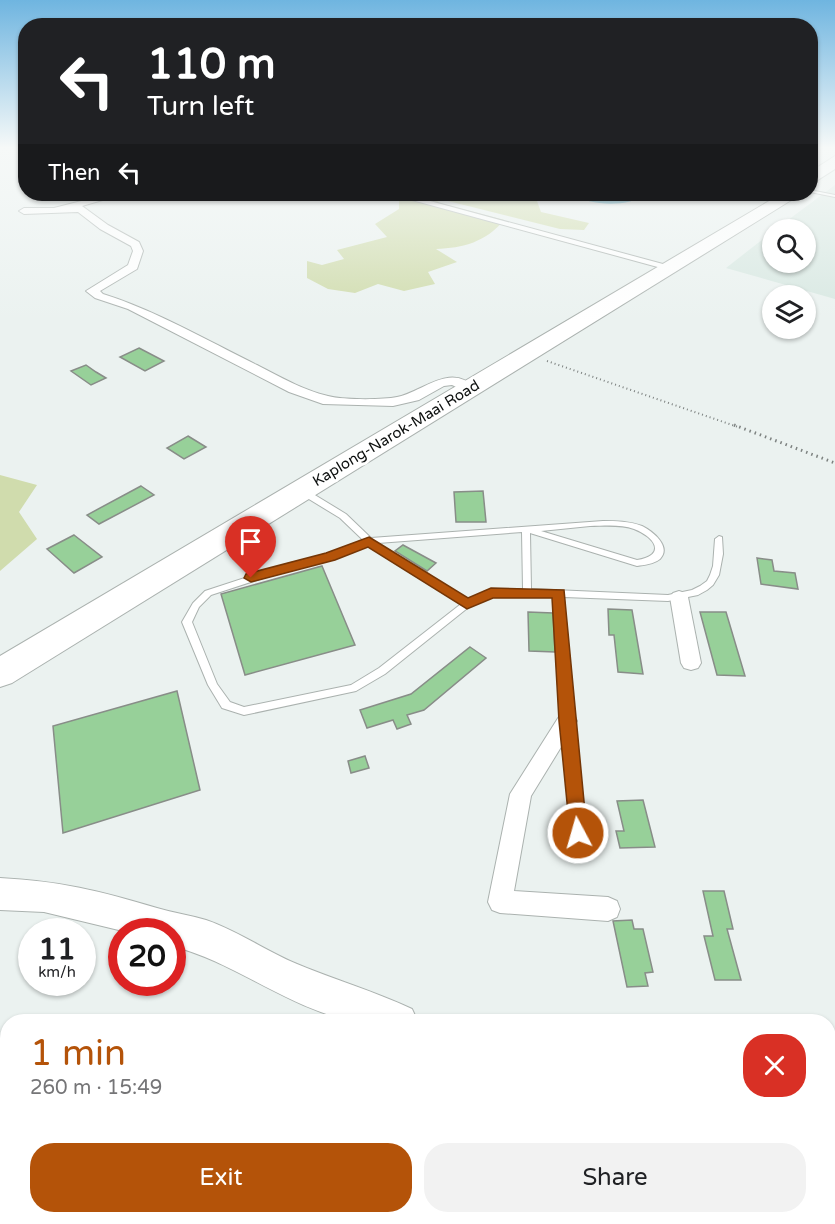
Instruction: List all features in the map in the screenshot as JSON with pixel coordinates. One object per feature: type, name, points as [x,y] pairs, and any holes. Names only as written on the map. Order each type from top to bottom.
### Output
[{"type":"highway","name":"Kaplong-Narok-Maai Road","points":[[0,673],[772,206]]},
{"type":"main road","points":[[0,894],[44,896],[110,909],[159,926],[205,937],[284,977],[382,1014]]},
{"type":"street","points":[[67,208],[74,206]]},
{"type":"street","points":[[441,206],[669,267]]},
{"type":"street","points":[[24,211],[81,209],[104,227],[135,244],[138,251],[133,267],[92,291],[99,296],[132,307],[294,389],[328,401],[393,402],[414,396],[441,382],[454,381],[469,388]]},
{"type":"street","points":[[679,597],[691,663]]},
{"type":"street","points":[[567,721],[521,794],[500,902],[608,909]]},
{"type":"lane","points":[[302,491],[343,516],[369,542],[467,604]]},
{"type":"lane","points":[[526,529],[636,563],[651,562],[658,557],[660,548],[656,537],[646,529],[627,525],[526,529],[369,542],[330,557],[230,584],[208,593],[196,605],[187,622],[213,685],[226,705],[244,711],[353,688],[382,672],[467,604],[491,593],[679,597],[705,589],[716,578],[719,539]]},
{"type":"lane","points":[[526,529],[527,592]]},
{"type":"lane","points":[[559,593],[567,721],[581,855]]},
{"type":"path","points":[[529,354],[715,418],[835,463]]},
{"type":"shaded area","points":[[807,206],[835,206],[835,299],[816,294],[816,285],[786,285],[726,268],[762,240],[762,273],[816,273],[816,219],[789,219]]},
{"type":"green space","points":[[399,206],[452,206],[504,220],[482,239],[465,245],[436,249],[457,262],[428,272],[435,284],[404,291],[378,284],[355,293],[328,289],[307,278],[307,261],[322,265],[344,259],[337,250],[387,237],[375,224],[399,209]]},
{"type":"green space","points":[[468,206],[539,206],[541,212],[589,223],[584,230],[560,229]]},
{"type":"green space","points":[[0,475],[37,485],[19,512],[37,539],[0,571]]},
{"type":"building","points":[[139,348],[164,361],[145,371],[120,357]]},
{"type":"building","points":[[86,365],[106,378],[91,385],[71,371]]},
{"type":"building","points":[[188,436],[206,447],[184,459],[167,448]]},
{"type":"building","points":[[141,486],[154,495],[99,524],[87,515]]},
{"type":"building","points":[[483,491],[486,522],[456,522],[454,492]]},
{"type":"building","points":[[74,535],[102,557],[74,573],[47,549]]},
{"type":"building","points":[[403,545],[436,563],[427,571],[395,551]]},
{"type":"building","points":[[757,558],[772,560],[774,571],[795,573],[798,589],[761,584]]},
{"type":"building","points":[[322,566],[355,645],[245,675],[221,594]]},
{"type":"building","points":[[608,609],[632,610],[643,674],[618,672],[614,635],[609,635]]},
{"type":"building","points":[[528,612],[553,613],[555,652],[529,651]]},
{"type":"building","points":[[700,612],[726,612],[745,676],[717,675]]},
{"type":"building","points":[[470,647],[486,658],[424,710],[407,715],[411,724],[397,729],[393,720],[367,728],[360,710],[411,694]]},
{"type":"building","points":[[177,691],[200,790],[63,833],[53,726]]},
{"type":"building","points":[[365,756],[369,768],[351,773],[348,761]]},
{"type":"building","points":[[643,800],[655,847],[620,848],[616,831],[624,831],[617,801]]},
{"type":"building","points":[[703,891],[724,891],[733,929],[727,929],[741,980],[715,980],[704,936],[713,936]]},
{"type":"building","points":[[632,920],[634,929],[643,929],[653,972],[645,973],[648,986],[627,987],[613,921]]},
{"type":"route","points":[[251,578],[292,565],[330,557],[369,542],[467,604],[491,593],[559,593],[567,721],[578,833]]}]
